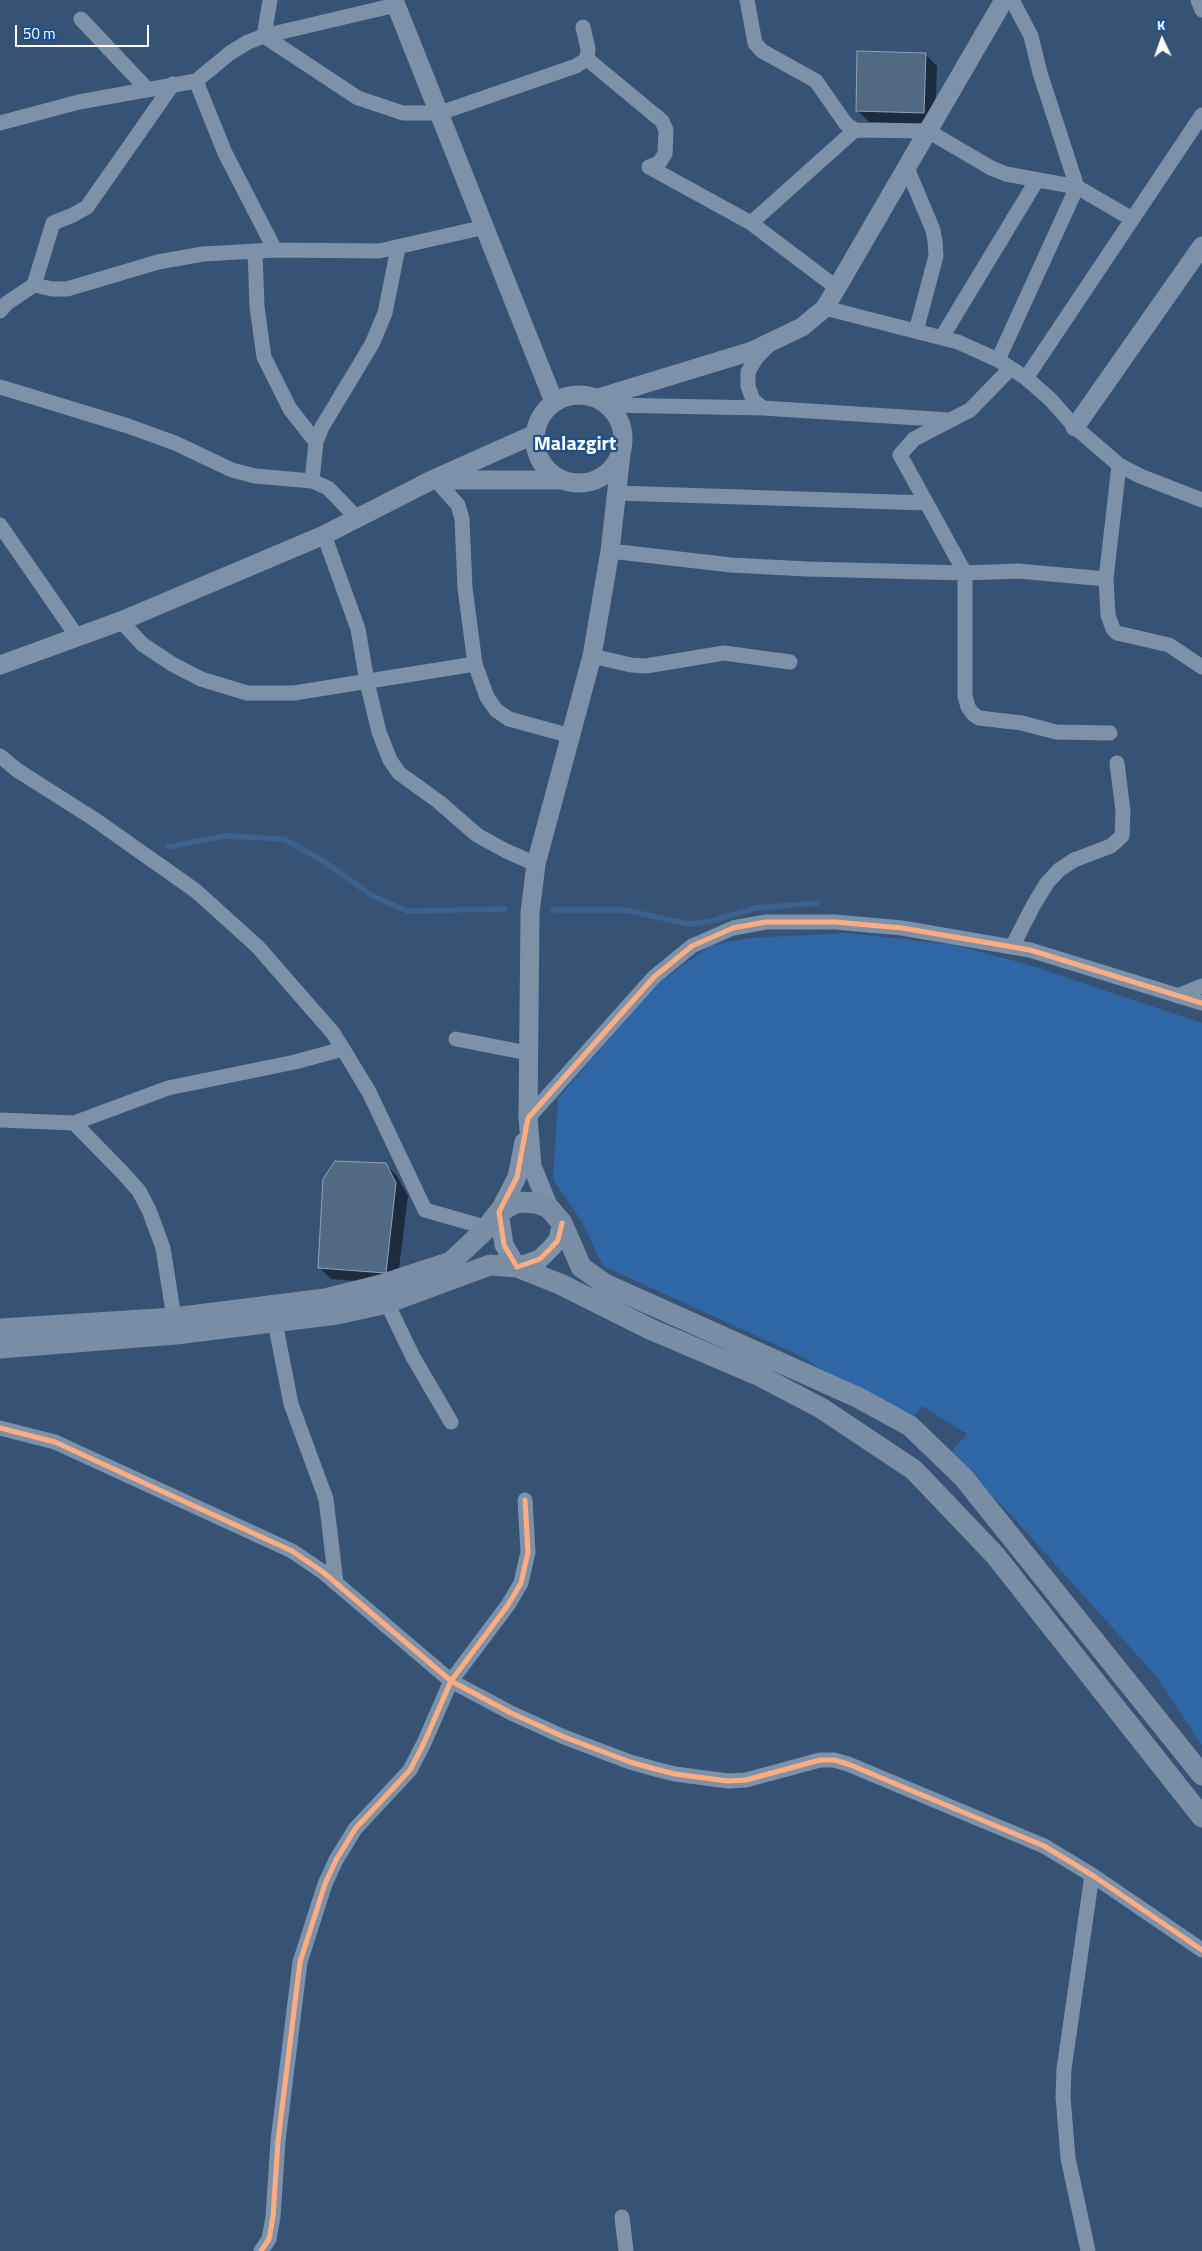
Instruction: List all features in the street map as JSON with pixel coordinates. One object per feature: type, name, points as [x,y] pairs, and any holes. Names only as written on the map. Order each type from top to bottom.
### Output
[{"type":"main road","points":[[0,1329],[174,1318],[325,1299],[381,1285],[452,1262],[496,1224],[517,1202],[536,1203],[556,1215],[581,1267],[605,1284],[859,1398],[910,1426],[963,1477],[1202,1775]]},
{"type":"main road","points":[[0,1348],[176,1334],[337,1314],[387,1303],[490,1266],[517,1267],[560,1284],[650,1330],[758,1375],[821,1408],[914,1470],[995,1555],[1202,1817]]},
{"type":"street","points":[[264,36],[270,0]]},
{"type":"street","points":[[747,0],[755,43],[762,51],[816,81],[846,124],[855,130],[928,131],[991,168],[1006,174],[1077,187],[1132,219]]},
{"type":"street","points":[[603,401],[752,351],[802,327],[825,308],[1004,0]]},
{"type":"street","points":[[1012,0],[1031,36],[1040,73],[1077,187],[1004,365],[970,410],[914,439],[900,455],[965,573],[965,696],[972,714],[979,718],[1022,723],[1069,734],[1110,734]]},
{"type":"street","points":[[1198,0],[1202,10]]},
{"type":"street","points":[[0,123],[79,102],[196,81],[230,53],[248,42],[264,36],[395,2],[554,402]]},
{"type":"street","points":[[81,19],[147,89]]},
{"type":"street","points":[[583,26],[588,59]]},
{"type":"street","points":[[264,36],[358,98],[403,113],[440,113],[576,66],[588,59]]},
{"type":"street","points":[[588,59],[662,121],[666,130],[666,154],[659,163],[649,167],[750,223],[837,288]]},
{"type":"street","points":[[196,81],[225,152],[275,250]]},
{"type":"street","points":[[0,311],[7,303],[34,285],[52,223],[74,215],[87,206],[173,84]]},
{"type":"street","points":[[1026,378],[1202,115]]},
{"type":"street","points":[[750,223],[855,130]]},
{"type":"street","points":[[906,168],[933,230],[936,256],[916,331]]},
{"type":"street","points":[[942,338],[1037,180]]},
{"type":"street","points":[[34,285],[52,289],[67,289],[180,257],[275,250],[378,251],[485,227]]},
{"type":"street","points":[[1075,427],[1196,266],[1202,246]]},
{"type":"street","points":[[312,481],[316,442],[322,427],[372,344],[385,313],[398,248]]},
{"type":"street","points":[[255,251],[257,307],[264,357],[290,409],[316,442]]},
{"type":"street","points":[[825,308],[958,342],[1004,365],[1026,378],[1050,399],[1075,427],[1118,465],[1140,476],[1202,500]]},
{"type":"street","points":[[762,408],[753,400],[748,386],[748,372],[756,358],[772,342]]},
{"type":"street","points":[[0,387],[128,426],[176,444],[232,470],[255,476],[312,481],[328,488],[357,518]]},
{"type":"street","points":[[563,480],[550,473],[541,462],[536,448],[535,434],[541,416],[554,402],[575,395],[603,401],[762,408],[952,420]]},
{"type":"street","points":[[603,401],[618,416],[623,428],[624,441],[610,551],[592,656],[536,864],[530,913],[528,1118],[532,1166],[556,1215],[558,1240],[540,1259],[517,1267],[509,1257],[496,1224],[517,1177],[528,1118],[654,978],[692,946],[733,928],[766,922],[835,922],[902,928],[1030,950],[1202,1003]]},
{"type":"street","points":[[910,418],[914,439]]},
{"type":"street","points":[[0,665],[76,635],[121,621],[324,535],[434,480],[535,434]]},
{"type":"street","points":[[434,480],[563,480],[577,483],[591,482],[604,476],[614,467],[621,454]]},
{"type":"street","points":[[1118,465],[1106,579],[1108,615],[1113,629],[1117,633],[1170,644],[1202,667]]},
{"type":"street","points":[[434,480],[458,505],[462,519],[465,588],[475,664],[481,684],[502,715],[571,736]]},
{"type":"street","points":[[591,482],[617,493],[926,503]]},
{"type":"street","points":[[0,525],[76,635]]},
{"type":"street","points":[[324,535],[358,629],[367,682],[384,746],[399,773],[439,802],[477,835],[536,864]]},
{"type":"street","points":[[610,551],[740,565],[965,573],[1018,571],[1106,579]]},
{"type":"street","points":[[121,621],[142,644],[172,664],[201,679],[246,693],[294,693],[475,664]]},
{"type":"street","points":[[592,656],[646,666],[724,653],[790,662]]},
{"type":"street","points":[[0,756],[16,770],[94,819],[196,891],[258,947],[332,1033],[343,1049],[369,1092],[392,1144],[425,1210],[496,1224]]},
{"type":"street","points":[[1012,947],[1047,883],[1059,870],[1074,860],[1111,846],[1122,836],[1124,811],[1116,763]]},
{"type":"street","points":[[1178,996],[1202,986]]},
{"type":"street","points":[[456,1039],[528,1053]]},
{"type":"street","points":[[0,1120],[74,1123],[168,1088],[295,1062],[343,1049]]},
{"type":"street","points":[[74,1123],[122,1172],[138,1191],[149,1210],[163,1248],[174,1318]]},
{"type":"street","points":[[387,1303],[413,1357],[451,1422]]},
{"type":"street","points":[[275,1322],[290,1404],[326,1499],[336,1583]]},
{"type":"street","points":[[0,1428],[54,1442],[292,1551],[336,1583],[451,1681],[511,1713],[564,1737],[630,1762],[675,1774],[728,1781],[746,1780],[820,1760],[834,1760],[848,1764],[1026,1837],[1092,1875],[1202,1950]]},
{"type":"street","points":[[261,2251],[269,2239],[273,2217],[275,2170],[292,2013],[300,1962],[310,1928],[336,1860],[354,1829],[410,1770],[451,1681],[508,1605],[520,1584],[528,1552],[525,1500]]},
{"type":"street","points":[[1088,2251],[1068,2158],[1063,2097],[1064,2069],[1092,1875]]},
{"type":"street","points":[[622,2217],[626,2251]]},
{"type":"shaded area","points":[[848,933],[954,945],[1026,964],[1202,1023],[1202,1746],[1156,1676],[1009,1513],[950,1453],[967,1434],[922,1406],[904,1426],[803,1357],[603,1266],[582,1222],[553,1179],[558,1098],[657,984],[710,946],[748,938]]},
{"type":"building","points":[[857,51],[926,53],[924,113],[856,111]]},
{"type":"building","points":[[335,1161],[386,1163],[396,1183],[386,1273],[318,1268],[323,1179]]},
{"type":"waterway","points":[[168,847],[224,836],[284,839],[325,862],[371,895],[407,911],[505,909]]},
{"type":"waterway","points":[[553,910],[625,910],[688,924],[708,922],[756,908],[817,903]]},
{"type":"cycle path","points":[[562,1223],[558,1240],[540,1259],[517,1267],[504,1245],[499,1212],[517,1177],[528,1118],[654,977],[692,946],[733,928],[766,922],[835,922],[902,928],[1030,950],[1202,1003]]},
{"type":"cycle path","points":[[0,1428],[55,1442],[292,1551],[323,1572],[451,1681],[511,1713],[564,1737],[630,1762],[655,1769],[675,1774],[728,1781],[746,1780],[820,1760],[834,1760],[848,1764],[1044,1846],[1092,1875],[1202,1950]]},
{"type":"cycle path","points":[[261,2251],[269,2239],[273,2217],[278,2141],[300,1962],[325,1884],[336,1860],[355,1829],[410,1770],[451,1681],[508,1605],[521,1583],[528,1552],[525,1500]]},
{"type":"district","name":"Malazgirt","points":[[575,445]]}]
